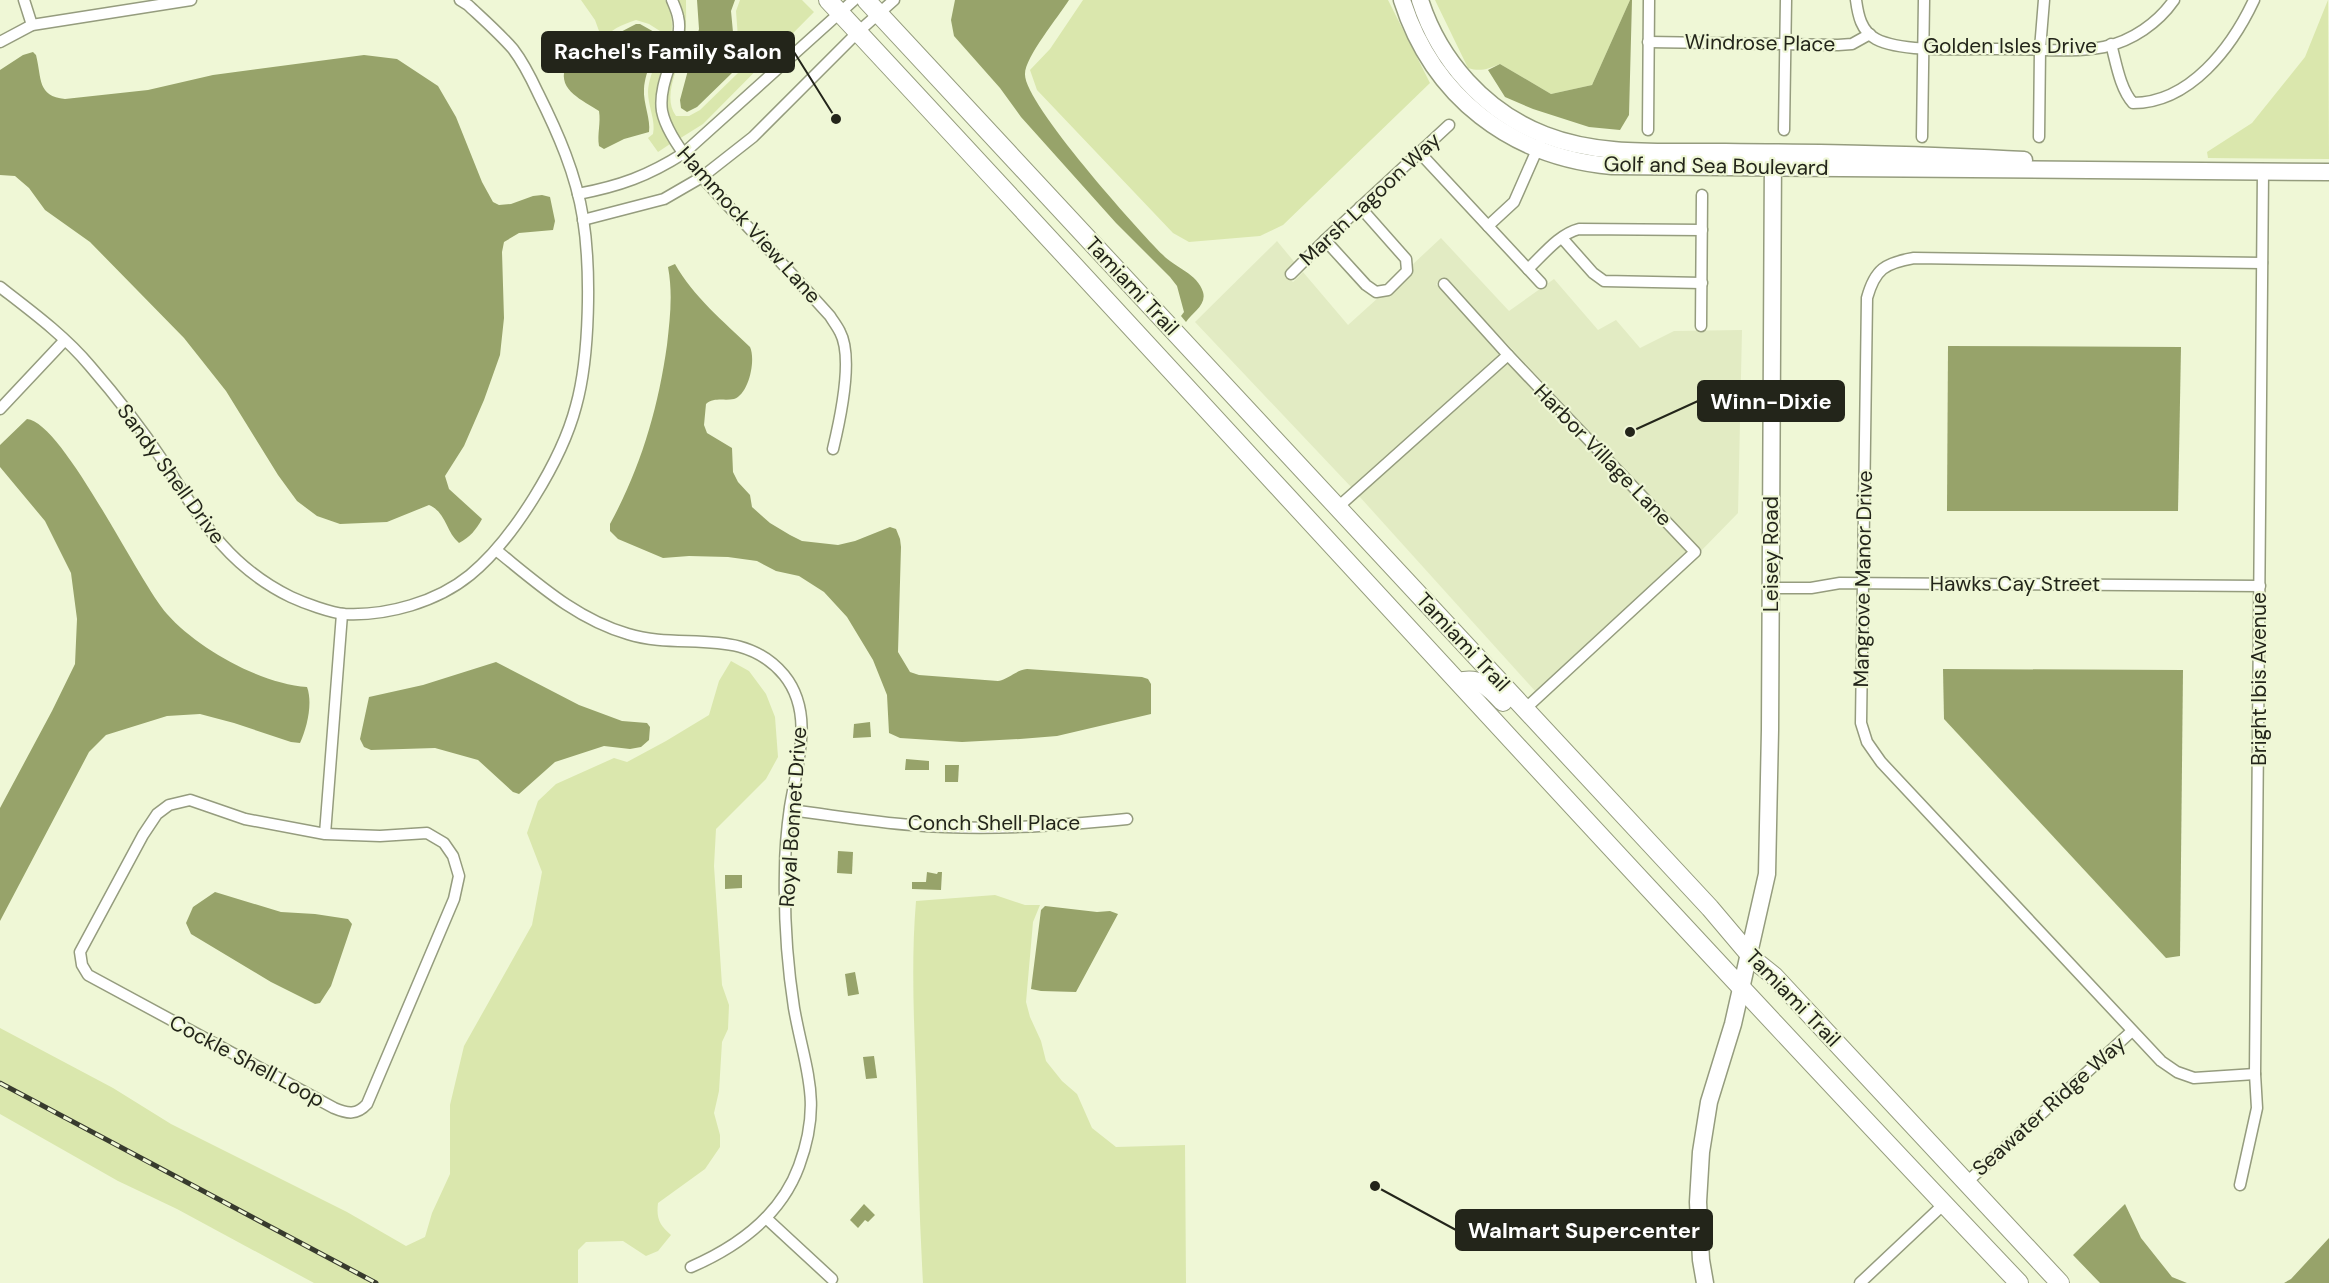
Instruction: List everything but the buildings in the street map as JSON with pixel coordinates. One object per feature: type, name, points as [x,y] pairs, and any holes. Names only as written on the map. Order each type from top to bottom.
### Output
[{"type":"main road","name":"Tamiami Trail","points":[[834,6],[1740,989],[2019,1283]]},
{"type":"main road","name":"Tamiami Trail","points":[[873,7],[1710,908],[1748,952],[1774,976],[2060,1283]]},
{"type":"main road","points":[[1087,279],[1102,277],[1113,279],[1141,295]]},
{"type":"main road","points":[[1288,496],[1319,513],[1328,513],[1338,507]]},
{"type":"main road","points":[[1459,682],[1469,679],[1476,680],[1489,688],[1539,740],[1559,746]]},
{"type":"street","points":[[24,0],[32,25]]},
{"type":"street","points":[[0,42],[32,25],[191,0]]},
{"type":"street","name":"Sandy Shell Drive","points":[[0,287],[88,363],[162,460],[205,526],[231,555],[259,578],[292,598],[342,614],[375,613],[421,603],[468,577],[496,550],[518,521],[552,467],[576,406],[586,346],[587,270],[584,220],[578,194],[554,126],[515,52],[468,5],[460,0]]},
{"type":"street","name":"Hammock View Lane","points":[[672,0],[679,18],[679,29],[662,86],[661,101],[668,128],[675,142],[702,177],[830,316],[841,333],[846,350],[843,408],[833,449]]},
{"type":"street","points":[[578,194],[616,187],[659,169],[684,153],[834,6],[854,0]]},
{"type":"street","points":[[584,220],[664,199],[702,177],[753,137],[858,32],[873,7],[894,0]]},
{"type":"street","name":"Golf and Sea Boulevard","points":[[1402,0],[1410,26],[1428,58],[1449,87],[1472,109],[1496,128],[1540,142],[1585,163],[1612,166],[1773,160],[2061,171],[2329,172]]},
{"type":"street","name":"Golf and Sea Boulevard","points":[[1420,0],[1427,23],[1445,54],[1465,80],[1540,142]]},
{"type":"street","points":[[1648,130],[1649,0]]},
{"type":"street","points":[[1784,130],[1786,0]]},
{"type":"street","points":[[1856,0],[1858,16],[1870,34]]},
{"type":"street","points":[[1922,137],[1924,0]]},
{"type":"street","points":[[2039,137],[2040,49],[2044,0]]},
{"type":"street","name":"Golden Isles Drive","points":[[1870,34],[1891,44],[1923,47],[2076,49],[2111,44],[2135,36],[2163,16],[2174,0]]},
{"type":"street","points":[[2111,44],[2130,100],[2133,104],[2151,104],[2163,100],[2199,76],[2230,43],[2254,0]]},
{"type":"street","name":"Windrose Place","points":[[1648,42],[1852,44],[1870,34]]},
{"type":"street","name":"Marsh Lagoon Way","points":[[1291,274],[1449,125]]},
{"type":"street","points":[[1488,226],[1514,202],[1540,142]]},
{"type":"street","points":[[1419,152],[1541,283]]},
{"type":"street","name":"Leisey Road","points":[[1705,1283],[1701,1260],[1698,1202],[1701,1152],[1709,1102],[1733,1024],[1767,874],[1773,160]]},
{"type":"street","name":"Bright Ibis Avenue","points":[[2240,1185],[2257,1108],[2263,171]]},
{"type":"street","points":[[1701,326],[1702,195]]},
{"type":"street","points":[[1325,240],[1366,285],[1376,292],[1388,290],[1407,271],[1406,259],[1360,207]]},
{"type":"street","points":[[1528,269],[1570,231],[1579,229],[1702,230]]},
{"type":"street","points":[[1562,238],[1593,273],[1604,281],[1702,283]]},
{"type":"street","name":"Mangrove Manor Drive","points":[[2256,1074],[2194,1078],[2177,1072],[2162,1061],[1881,762],[1867,742],[1861,723],[1867,298],[1871,283],[1880,270],[1894,261],[1914,258],[2262,263]]},
{"type":"street","points":[[1338,507],[1508,355],[1443,284]]},
{"type":"street","points":[[0,409],[64,341]]},
{"type":"street","name":"Harbor Village Lane","points":[[1508,355],[1695,552],[1525,709]]},
{"type":"street","name":"Royal Bonnet Drive","points":[[496,550],[561,603],[587,618],[616,630],[646,639],[714,641],[739,645],[756,652],[784,675],[798,703],[802,722],[801,745],[790,810],[785,869],[786,934],[794,1008],[812,1096],[810,1123],[798,1168],[781,1199],[766,1218],[738,1243],[691,1267]]},
{"type":"street","name":"Hawks Cay Street","points":[[1771,588],[1811,588],[1840,582],[2260,586]]},
{"type":"street","points":[[325,834],[342,614]]},
{"type":"street","name":"Cockle Shell Loop","points":[[190,800],[245,819],[325,834],[380,836],[428,833],[444,843],[453,856],[459,876],[454,899],[367,1104],[361,1110],[349,1114],[88,975],[82,965],[80,952],[143,835],[157,814],[169,805],[190,800]]},
{"type":"street","name":"Conch Shell Place","points":[[790,810],[912,825],[956,827],[1064,825],[1127,819]]},
{"type":"street","name":"Seawater Ridge Way","points":[[1967,1182],[2132,1031]]},
{"type":"street","points":[[1860,1283],[1944,1204]]},
{"type":"street","points":[[766,1218],[832,1279]]},
{"type":"shaded area","points":[[581,0],[665,0],[672,25],[671,38],[657,87],[656,106],[662,128],[670,144],[658,152],[648,138],[653,134],[654,129],[648,92],[660,46],[660,31],[636,20],[612,31],[603,42],[595,20]]},
{"type":"shaded area","points":[[678,0],[686,0],[686,30],[681,56],[672,83],[670,100],[676,116],[689,116],[700,110],[738,73],[740,65],[736,11],[740,0],[802,0],[814,12],[703,124],[679,139],[667,104],[668,85],[684,28]]},
{"type":"shaded area","points":[[697,0],[735,0],[731,11],[736,64],[733,72],[697,107],[687,112],[681,108],[680,100],[699,29]]},
{"type":"shaded area","points":[[955,0],[1069,0],[1043,37],[1026,67],[1025,74],[1030,89],[1062,137],[1108,194],[1163,255],[1196,280],[1204,297],[1186,322],[1181,316],[1184,312],[1177,286],[1170,277],[1116,223],[1021,117],[1000,88],[954,36],[951,20]]},
{"type":"shaded area","points":[[1083,0],[1388,0],[1430,83],[1283,225],[1260,236],[1189,242],[1173,233],[1037,90],[1030,70],[1050,49]]},
{"type":"shaded area","points":[[1435,0],[1630,0],[1592,85],[1551,94],[1500,64],[1476,70],[1468,68]]},
{"type":"shaded area","points":[[1630,0],[1632,0],[1629,115],[1620,130],[1589,127],[1533,109],[1505,97],[1488,70],[1500,64],[1551,94],[1592,85]]},
{"type":"shaded area","points":[[2328,0],[2329,159],[2208,158],[2207,152],[2252,123],[2305,57]]},
{"type":"shaded area","points":[[636,24],[656,33],[655,47],[644,89],[649,132],[624,139],[604,149],[599,146],[599,111],[568,89],[564,76],[565,68],[586,60],[593,54],[598,55],[611,37]]},
{"type":"shaded area","points":[[33,52],[36,55],[40,79],[45,90],[56,97],[65,99],[148,90],[213,75],[364,55],[397,59],[438,86],[456,117],[482,182],[493,202],[499,205],[511,204],[533,196],[550,197],[555,221],[553,230],[519,233],[504,242],[502,252],[504,318],[500,355],[464,446],[445,476],[449,489],[482,519],[470,536],[459,543],[443,517],[429,505],[387,522],[340,524],[317,516],[297,501],[278,475],[226,391],[184,338],[90,242],[45,210],[29,188],[15,176],[0,175],[0,70],[23,55]]},
{"type":"shaded area","points":[[1441,238],[1509,311],[1554,279],[1598,330],[1616,320],[1640,348],[1674,331],[1742,330],[1738,513],[1699,553],[1699,548],[1445,278],[1436,284],[1501,355],[1352,488],[1195,322],[1277,241],[1296,264],[1285,275],[1293,282],[1303,272],[1348,325],[1379,297],[1392,293],[1411,274],[1412,265]]},
{"type":"shaded area","points":[[675,264],[700,298],[750,347],[752,353],[752,368],[744,391],[734,399],[716,400],[706,404],[704,425],[707,433],[732,448],[733,472],[738,482],[750,495],[752,507],[770,523],[802,541],[838,545],[890,527],[896,529],[901,547],[898,652],[910,672],[919,675],[998,681],[1027,669],[1142,677],[1148,679],[1151,684],[1151,714],[1057,736],[962,742],[900,738],[889,733],[887,695],[873,660],[847,617],[824,592],[799,576],[776,571],[757,561],[728,557],[663,558],[618,539],[610,531],[610,524],[631,481],[647,437],[659,392],[669,325],[671,296],[668,267]]},
{"type":"shaded area","points":[[1948,346],[2181,347],[2178,511],[1947,511]]},
{"type":"shaded area","points":[[1508,363],[1687,551],[1536,692],[1359,496]]},
{"type":"shaded area","points":[[27,419],[42,427],[60,446],[100,506],[154,597],[167,614],[195,640],[231,662],[270,679],[307,687],[309,708],[300,743],[200,714],[167,716],[106,735],[89,752],[0,921],[0,808],[75,664],[77,619],[71,573],[45,521],[0,467],[0,445]]},
{"type":"shaded area","points":[[731,661],[749,671],[766,694],[775,717],[778,757],[766,779],[716,829],[714,866],[722,985],[729,1005],[728,1029],[722,1042],[719,1091],[714,1113],[720,1135],[720,1147],[705,1169],[658,1203],[660,1221],[671,1235],[658,1251],[646,1256],[623,1241],[586,1242],[578,1250],[578,1283],[314,1283],[177,1209],[118,1181],[0,1114],[0,1028],[113,1088],[171,1124],[347,1212],[406,1246],[425,1237],[432,1213],[450,1174],[450,1105],[464,1046],[532,925],[542,872],[527,833],[538,801],[556,784],[614,758],[627,762],[709,715],[719,681]]},
{"type":"shaded area","points":[[496,662],[579,705],[622,721],[647,723],[650,727],[649,740],[641,747],[630,749],[604,746],[555,762],[519,794],[513,792],[478,760],[435,748],[371,750],[364,747],[360,739],[369,697],[423,685]]},
{"type":"shaded area","points":[[1943,669],[2183,670],[2180,956],[2166,958],[1944,719]]},
{"type":"shaded area","points":[[870,722],[871,737],[853,738],[854,724]]},
{"type":"shaded area","points":[[906,759],[929,761],[929,770],[905,770]]},
{"type":"shaded area","points":[[945,765],[959,765],[958,782],[945,782]]},
{"type":"shaded area","points":[[838,851],[853,852],[852,874],[837,873]]},
{"type":"shaded area","points":[[927,872],[937,874],[942,872],[941,890],[912,889],[912,882],[926,882]]},
{"type":"shaded area","points":[[725,875],[742,875],[742,888],[725,889]]},
{"type":"shaded area","points":[[215,892],[281,912],[348,919],[352,924],[331,986],[320,1003],[315,1004],[271,982],[191,934],[186,923],[193,907]]},
{"type":"shaded area","points":[[995,895],[1025,905],[1040,905],[1033,922],[1026,1002],[1046,1061],[1062,1081],[1077,1094],[1092,1128],[1116,1147],[1185,1145],[1186,1283],[923,1283],[913,991],[916,901]]},
{"type":"shaded area","points":[[1045,906],[1097,912],[1110,911],[1118,914],[1076,992],[1031,989],[1041,910]]},
{"type":"shaded area","points":[[855,972],[859,994],[848,996],[845,974]]},
{"type":"shaded area","points":[[874,1056],[877,1078],[866,1079],[863,1057]]},
{"type":"shaded area","points":[[864,1204],[875,1215],[868,1222],[865,1220],[858,1228],[850,1220]]},
{"type":"shaded area","points":[[2125,1204],[2141,1238],[2172,1277],[2187,1283],[2100,1283],[2073,1255]]},
{"type":"shaded area","points":[[2329,1238],[2329,1283],[2284,1283],[2291,1279]]},
{"type":"railway","points":[[0,1083],[376,1283]]},
{"type":"place","name":"Rachel's Family Salon","points":[[836,119]]},
{"type":"place","name":"Winn-Dixie","points":[[1630,432]]},
{"type":"place","name":"Walmart Supercenter","points":[[1375,1186]]}]
